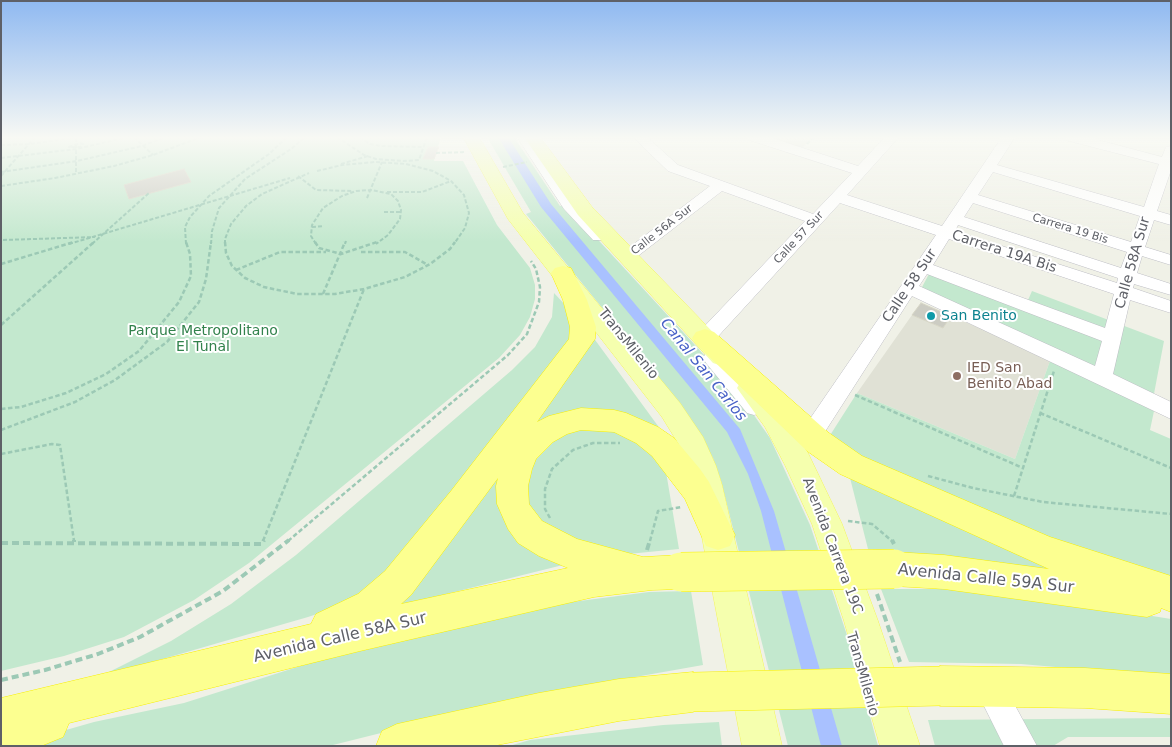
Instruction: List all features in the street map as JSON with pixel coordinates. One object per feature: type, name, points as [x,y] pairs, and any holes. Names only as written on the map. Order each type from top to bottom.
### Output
[{"type":"highway","points":[[262,656],[371,607],[398,583],[412,567],[582,339],[583,327],[581,318],[562,273]]},
{"type":"highway","points":[[705,338],[810,435],[851,466],[984,526],[1052,554],[1171,594]]},
{"type":"highway","points":[[659,566],[576,555],[551,545],[530,532],[520,519],[513,504],[512,486],[516,469],[525,451],[542,434],[559,424],[581,419],[614,421],[626,424],[647,435],[663,447],[689,478],[698,492],[718,535]]},
{"type":"highway","name":"Avenida Calle 59A Sur","points":[[659,566],[896,560],[944,572],[1171,603]]},
{"type":"highway","name":"Avenida Calle 58A Sur","points":[[1,719],[262,656],[659,566]]},
{"type":"highway","points":[[1,741],[145,684]]},
{"type":"highway","points":[[397,746],[538,714],[619,700],[693,692],[989,686],[1085,688],[1171,694]]},
{"type":"highway","points":[[481,746],[538,714]]},
{"type":"main road","points":[[492,172],[515,215],[671,410],[689,438],[702,466],[762,746]]},
{"type":"main road","name":"Avenida Carrera 19C","points":[[552,172],[581,206],[705,338],[762,404],[789,446],[806,477],[842,564],[900,746]]},
{"type":"street","name":"TransMilenio","points":[[495,172],[522,214],[650,371],[680,411],[706,454],[730,538],[780,746]]},
{"type":"street","name":"TransMilenio","points":[[546,172],[570,206],[727,373],[747,397],[779,446],[816,527],[834,578],[884,746]]},
{"type":"street","points":[[684,172],[816,220]]},
{"type":"street","name":"Calle 57 Sur","points":[[705,338],[860,172]]},
{"type":"street","name":"Calle 58 Sur","points":[[810,435],[987,172]]},
{"type":"street","points":[[1007,172],[1171,220]]},
{"type":"street","name":"Calle 58A Sur","points":[[1102,378],[1125,284],[1147,213],[1165,185],[1167,172]]},
{"type":"street","name":"Calle 56A Sur","points":[[628,256],[720,185]]},
{"type":"street","name":"Carrera 19 Bis","points":[[970,197],[1171,260]]},
{"type":"street","name":"Carrera 19A Bis","points":[[837,198],[950,226],[1125,284],[1171,307]]},
{"type":"street","points":[[923,267],[1112,338]]},
{"type":"street","points":[[1125,284],[1171,290]]},
{"type":"street","points":[[909,288],[1058,356],[1171,411]]},
{"type":"street","points":[[989,686],[1021,746]]},
{"type":"path","points":[[1,186],[85,172]]},
{"type":"path","points":[[1,409],[21,407],[66,393],[106,374],[139,351],[179,302],[191,276],[190,254],[185,240],[185,227],[199,206],[209,196],[243,172]]},
{"type":"path","points":[[1,430],[75,402],[115,380],[167,342],[199,302],[206,279],[214,220],[219,208],[245,179],[256,172]]},
{"type":"path","points":[[1,264],[312,172]]},
{"type":"path","points":[[367,198],[378,172]]},
{"type":"path","points":[[309,173],[298,176],[262,194],[246,206],[234,220],[227,234],[225,248],[229,262],[251,281],[272,289],[297,294],[323,294],[364,290],[400,279],[428,265],[455,244],[469,218],[469,208],[462,190],[451,181],[433,172]]},
{"type":"path","points":[[298,176],[316,190],[422,192],[451,181]]},
{"type":"path","points":[[356,191],[332,201],[323,208],[312,226],[311,236],[315,244],[319,248],[341,254],[355,252],[406,252],[428,265]]},
{"type":"path","points":[[355,252],[375,244],[388,235],[400,219],[398,201],[385,192]]},
{"type":"path","points":[[1,325],[149,193]]},
{"type":"path","points":[[384,212],[400,212]]},
{"type":"path","points":[[312,226],[324,226]]},
{"type":"path","points":[[4,240],[99,236]]},
{"type":"path","points":[[323,294],[346,241]]},
{"type":"path","points":[[236,270],[280,252],[334,252]]},
{"type":"path","points":[[1,680],[45,670],[98,654],[140,637],[223,591],[264,560],[508,355],[527,334],[539,302],[540,287],[536,270],[528,257]]},
{"type":"path","points":[[1,543],[262,544],[364,290]]},
{"type":"path","points":[[1014,496],[1058,356]]},
{"type":"path","points":[[842,389],[1023,468]]},
{"type":"path","points":[[1040,413],[1171,468]]},
{"type":"path","points":[[1,454],[52,444],[60,445],[74,542]]},
{"type":"path","points":[[659,566],[658,511],[685,507]]},
{"type":"path","points":[[845,521],[872,524],[890,538],[896,560]]},
{"type":"shaded area","name":"IED San Benito Abad","points":[[912,315],[943,328],[951,316],[1051,358],[1015,459],[857,393]]},
{"type":"green space","name":"Parque Metropolitano El Tunal","points":[[1,172],[469,172],[497,225],[530,268],[535,285],[535,299],[530,317],[520,335],[499,358],[249,563],[194,600],[124,637],[64,656],[1,671]]},
{"type":"green space","points":[[507,172],[537,172],[560,206],[566,205],[739,394],[770,438],[810,525],[851,647],[878,746],[788,746],[721,481],[713,458],[671,393],[526,214],[531,212]]},
{"type":"green space","points":[[930,272],[1025,307],[1032,291],[1164,341],[1153,399],[921,289]]},
{"type":"green space","points":[[554,293],[569,309],[573,336],[399,568],[356,601],[308,617],[97,678],[171,641],[231,604],[296,555],[512,370],[535,347],[552,317]]},
{"type":"green space","points":[[590,333],[669,441],[566,416],[503,487],[567,564],[382,610]]},
{"type":"green space","points":[[1051,358],[1154,411],[1150,430],[1171,439],[1171,582],[1040,541],[827,440],[857,393],[1015,459]]},
{"type":"green space","points":[[597,423],[663,454],[679,549],[628,554],[594,549],[527,514],[525,468],[556,432]]},
{"type":"green space","points":[[849,474],[1083,577],[997,562],[868,549]]},
{"type":"green space","points":[[881,589],[942,589],[1047,599],[1171,619],[1171,677],[1021,664],[909,662]]},
{"type":"green space","points":[[691,591],[703,665],[573,688],[329,746],[10,746],[94,722],[184,703],[313,662],[564,603],[649,592]]},
{"type":"green space","points":[[1171,718],[1171,737],[1068,737],[1053,746],[935,746],[928,720]]},
{"type":"green space","points":[[719,722],[722,746],[509,746],[530,740],[663,725]]},
{"type":"water","points":[[519,172],[530,172],[551,204],[740,429],[774,511],[842,746],[821,746],[761,511],[748,474],[727,432],[541,207]]},
{"type":"building","points":[[173,172],[186,172],[191,182],[129,199],[124,185]]},
{"type":"building","name":"San Benito","points":[[921,303],[951,316],[943,328],[912,315]]},
{"type":"place","name":"San Benito","points":[[931,316]]},
{"type":"place","name":"IED San Benito Abad","points":[[957,376]]},
{"type":"water label","name":"Canal San Carlos","points":[[703,370]]}]
